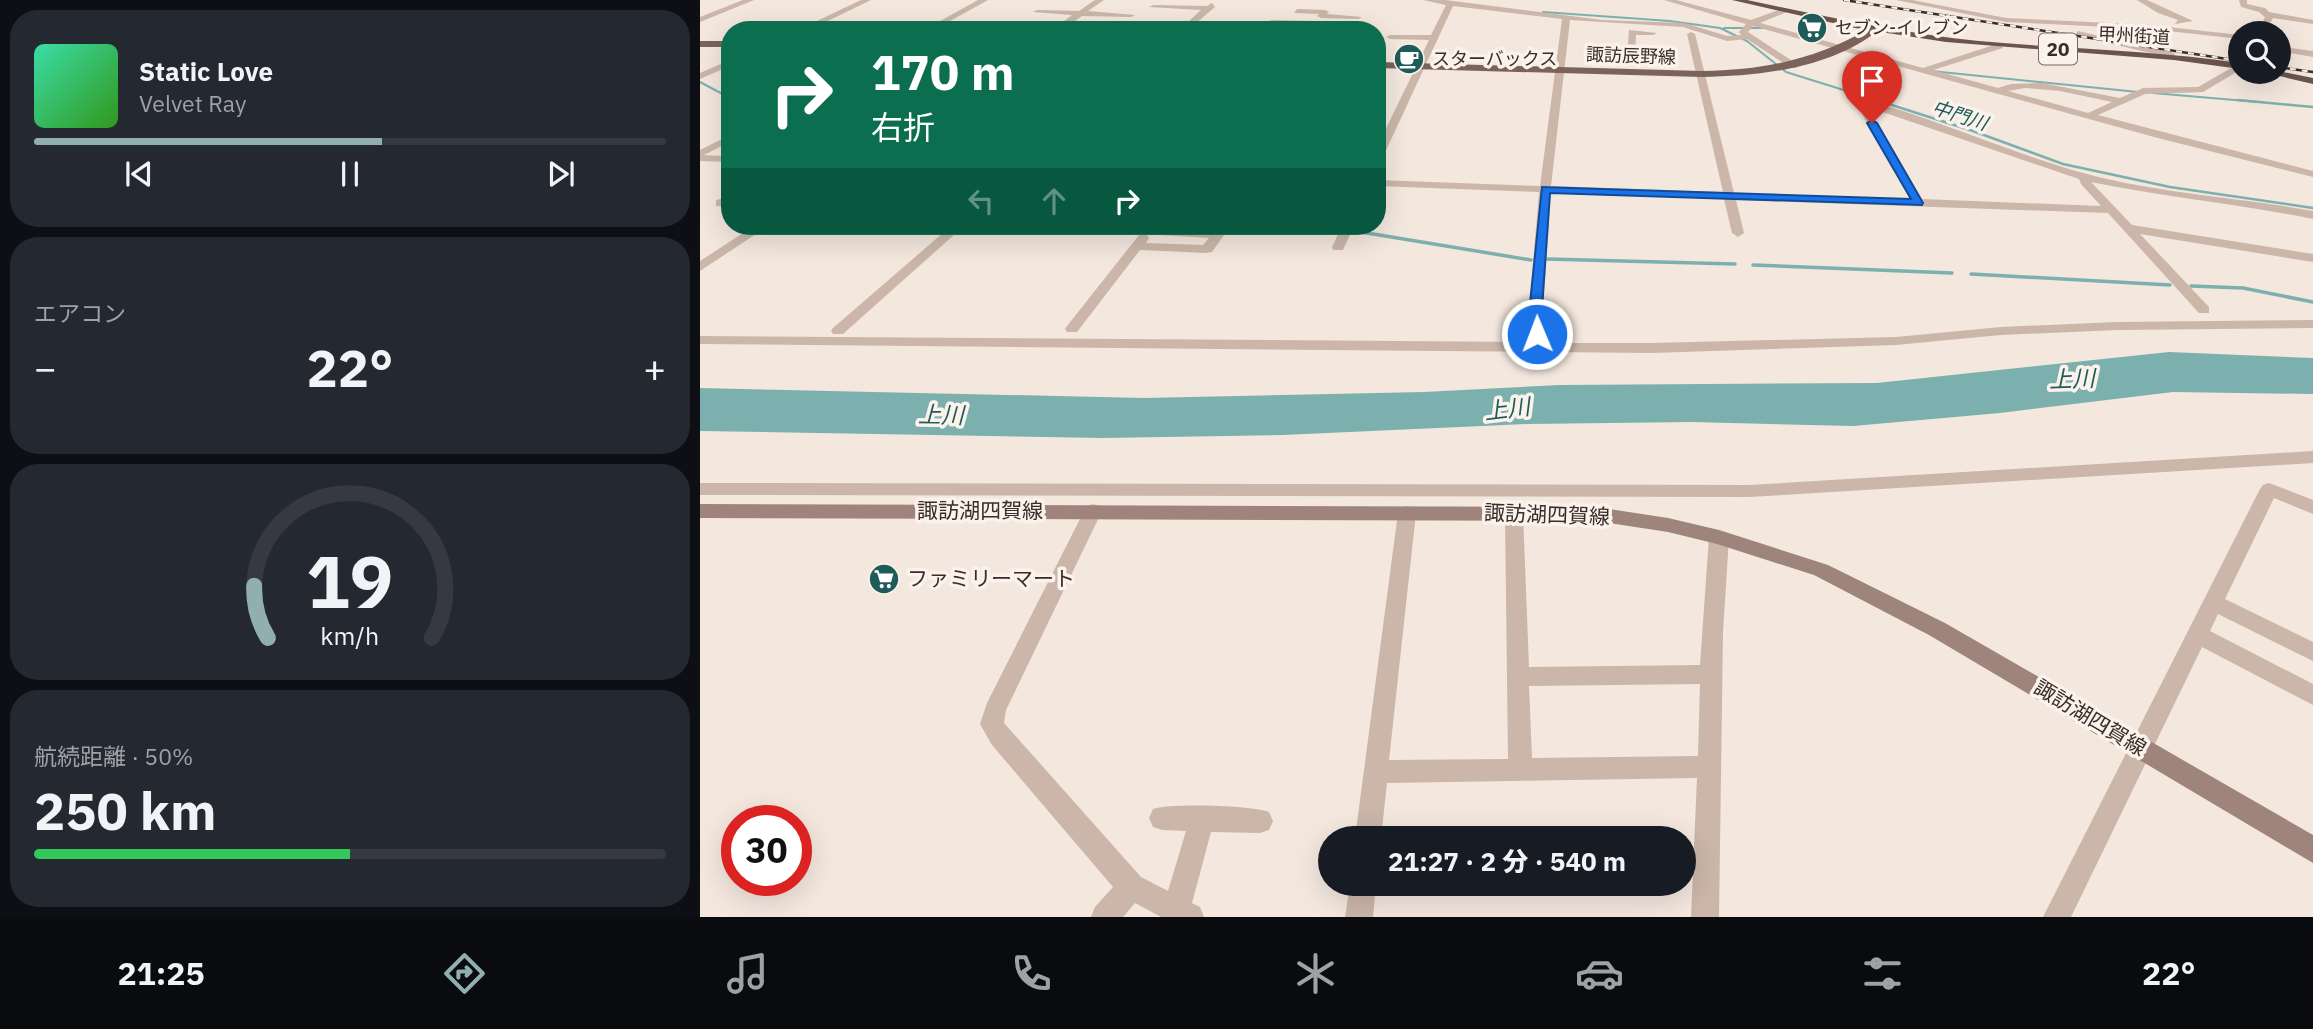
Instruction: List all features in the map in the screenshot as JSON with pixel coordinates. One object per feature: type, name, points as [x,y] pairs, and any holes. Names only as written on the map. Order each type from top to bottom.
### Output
[{"type":"highway","name":"甲州街道","points":[[1735,0],[1876,29],[2000,46],[2171,55],[2228,64]]},
{"type":"highway","points":[[2291,77],[2313,81]]},
{"type":"main road","name":"諏訪辰野線","points":[[1386,65],[1702,74],[1772,70],[1793,66],[1842,49],[1876,29]]},
{"type":"main road","points":[[700,44],[721,44]]},
{"type":"main road","name":"諏訪湖四賀線","points":[[700,511],[1093,510],[1596,514],[1668,525],[1791,559],[1878,597],[2000,665],[2313,850]]},
{"type":"street","points":[[700,20],[750,0]]},
{"type":"street","points":[[822,21],[867,0]]},
{"type":"street","points":[[945,21],[984,0]]},
{"type":"street","points":[[1193,21],[1217,0]]},
{"type":"street","points":[[1427,0],[1566,18],[1685,25],[1727,38]]},
{"type":"street","points":[[1668,0],[1748,30],[1793,66]]},
{"type":"street","points":[[1900,0],[2111,38],[2136,48],[2171,55]]},
{"type":"street","points":[[2141,0],[2189,21],[2150,27]]},
{"type":"street","points":[[2243,0],[2244,5],[2267,14],[2313,22]]},
{"type":"street","points":[[1070,21],[1100,3]]},
{"type":"street","points":[[1386,140],[1450,4]]},
{"type":"street","points":[[1116,5],[1137,5]]},
{"type":"street","points":[[1153,6],[1208,8]]},
{"type":"street","points":[[1631,56],[1632,32],[1727,38],[1784,10]]},
{"type":"street","points":[[2267,14],[2295,10]]},
{"type":"street","points":[[1283,11],[1320,17]]},
{"type":"street","points":[[1037,12],[1131,15]]},
{"type":"street","points":[[2267,14],[2268,21]]},
{"type":"street","points":[[1280,21],[1358,17]]},
{"type":"street","points":[[1543,345],[1535,323],[1545,189],[1566,18]]},
{"type":"street","points":[[2006,20],[2150,27],[2228,36]]},
{"type":"street","points":[[1656,23],[1660,33]]},
{"type":"street","points":[[1402,27],[1437,28]]},
{"type":"street","points":[[1748,30],[1773,29],[1998,92],[2313,174]]},
{"type":"street","points":[[1691,34],[1738,233]]},
{"type":"street","points":[[1391,37],[1433,38]]},
{"type":"street","points":[[2291,44],[2313,46]]},
{"type":"street","points":[[1924,70],[2000,46]]},
{"type":"street","points":[[2291,47],[2313,54]]},
{"type":"street","points":[[700,76],[721,67]]},
{"type":"street","points":[[2089,116],[2140,92],[2193,92],[2228,73]]},
{"type":"street","points":[[1998,92],[2010,85],[2061,89],[2121,101]]},
{"type":"street","points":[[1918,203],[1860,101],[2085,177],[2163,194],[2253,203],[2313,215]]},
{"type":"street","points":[[700,156],[721,143]]},
{"type":"street","points":[[700,156],[721,158]]},
{"type":"street","points":[[2085,177],[2085,182],[2204,310]]},
{"type":"street","points":[[1386,183],[2111,210]]},
{"type":"street","points":[[2127,228],[2313,258]]},
{"type":"street","points":[[700,267],[748,235]]},
{"type":"street","points":[[838,331],[948,235]]},
{"type":"street","points":[[1072,328],[1146,235]]},
{"type":"street","points":[[1137,246],[1207,249],[1218,235]]},
{"type":"street","points":[[1338,247],[1344,235]]},
{"type":"street","points":[[700,340],[1666,348],[1896,341],[2000,331],[2117,326],[2313,324]]},
{"type":"street","points":[[700,489],[1749,491],[2313,457]]},
{"type":"street","points":[[2269,489],[2313,497]]},
{"type":"street","points":[[2269,489],[2313,508]]},
{"type":"street","points":[[2057,917],[2269,489]]},
{"type":"street","points":[[1093,510],[995,710],[992,724],[1000,737],[1131,887],[1182,912],[1181,896],[1202,819]]},
{"type":"street","points":[[1369,826],[1407,513]]},
{"type":"street","points":[[1514,513],[1520,768]]},
{"type":"street","points":[[1705,917],[1710,844],[1709,767],[1718,537]]},
{"type":"street","points":[[2213,602],[2313,652]]},
{"type":"street","points":[[2197,634],[2313,695]]},
{"type":"street","points":[[1518,677],[1712,674]]},
{"type":"street","points":[[1376,772],[1709,767]]},
{"type":"street","points":[[1162,818],[1260,821]]},
{"type":"street","points":[[1105,917],[1131,887]]},
{"type":"street","points":[[1359,917],[1362,896]]},
{"type":"water","name":"上川","points":[[2169,352],[2313,358],[2313,394],[2173,392],[2000,413],[1853,426],[1691,422],[1528,424],[1283,435],[1102,438],[700,431],[700,388],[1144,398],[1424,392],[1560,385],[1877,383]]},
{"type":"waterway","name":"中門川","points":[[1543,12],[1670,21],[1720,28],[1747,41],[1786,72],[1882,102]]},
{"type":"waterway","points":[[1724,28],[1765,28]]},
{"type":"waterway","points":[[1931,71],[2138,92]]},
{"type":"waterway","points":[[700,82],[721,93]]},
{"type":"waterway","points":[[2153,93],[2258,102]]},
{"type":"waterway","name":"中門川","points":[[1876,100],[2063,164],[2170,187],[2313,208]]},
{"type":"waterway","points":[[2238,100],[2313,107]]},
{"type":"waterway","points":[[1379,235],[1531,260]]},
{"type":"waterway","points":[[1547,259],[1735,264]]},
{"type":"waterway","points":[[1753,265],[1952,273]]},
{"type":"waterway","points":[[1971,274],[2170,285]]},
{"type":"waterway","points":[[2191,286],[2243,288],[2313,302]]},
{"type":"railway","points":[[1844,0],[2228,59]]},
{"type":"railway","points":[[2291,69],[2313,72]]},
{"type":"place","name":"セブン-イレブン","points":[[1812,28]]},
{"type":"place","name":"スターバックス","points":[[1409,59]]},
{"type":"place","name":"ファミリーマート","points":[[884,579]]},
{"type":"route","points":[[1537,334],[1535,323],[1545,189],[1918,203],[1872,123]]}]
